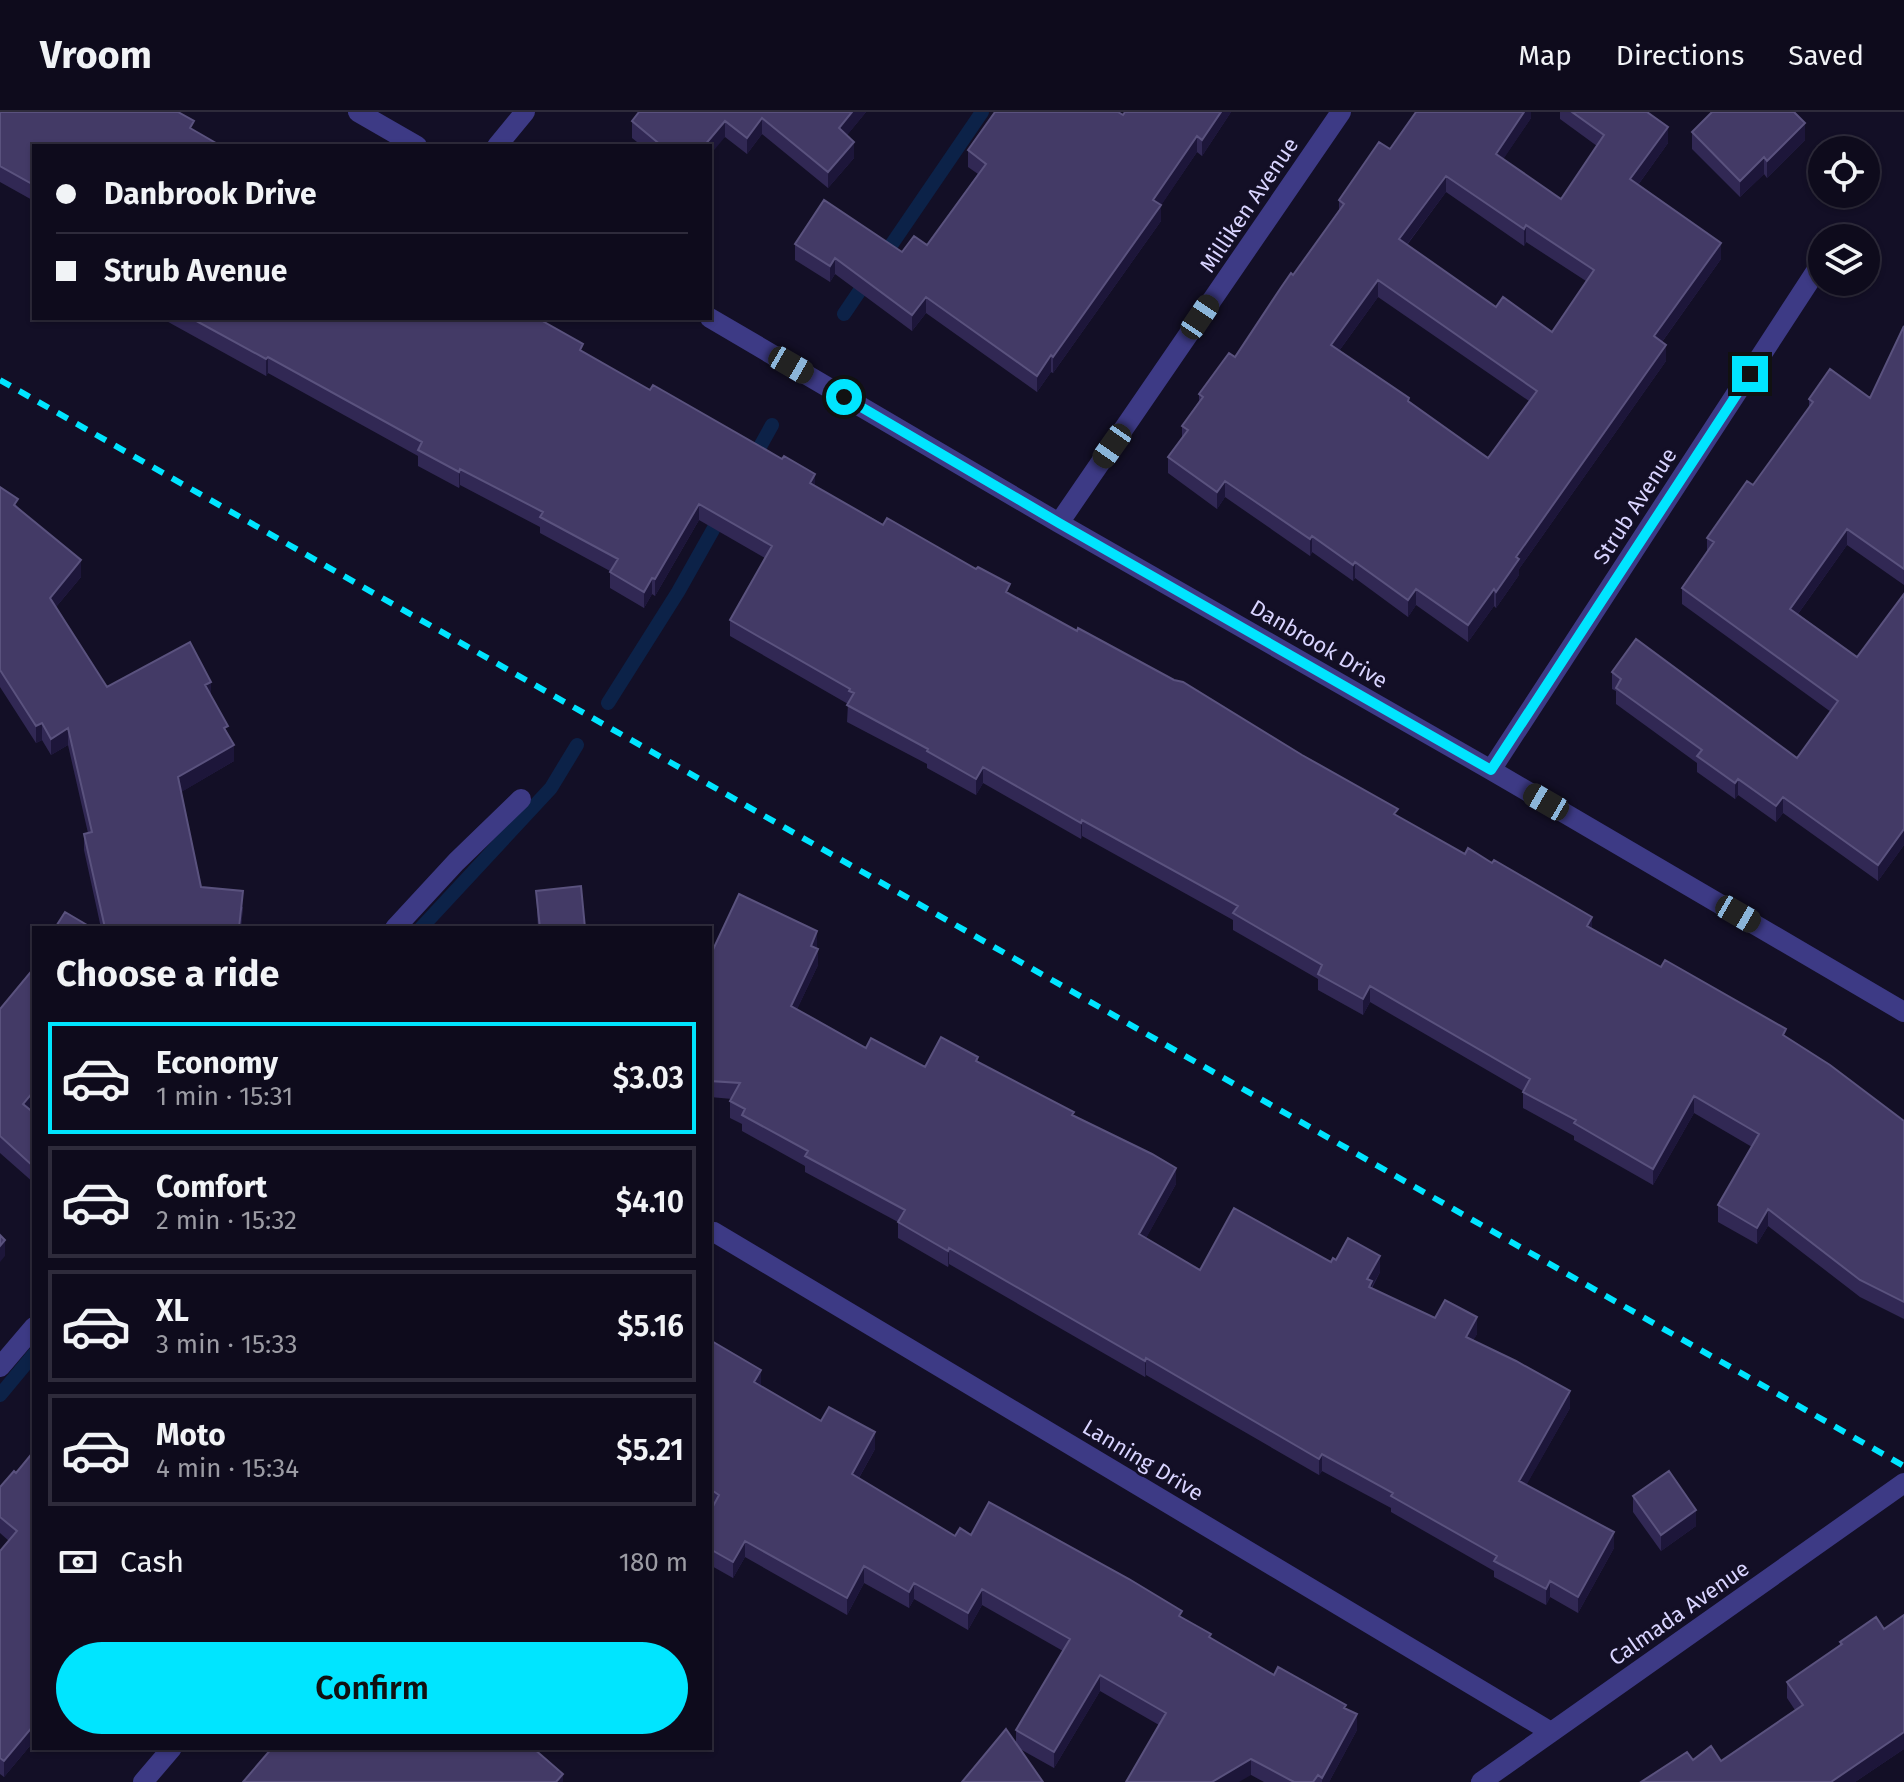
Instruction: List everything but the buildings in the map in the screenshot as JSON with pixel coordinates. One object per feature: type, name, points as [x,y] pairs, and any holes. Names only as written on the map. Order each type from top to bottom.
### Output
[{"type":"street","points":[[358,112],[414,144]]},
{"type":"street","points":[[499,144],[525,112]]},
{"type":"street","name":"Milliken Avenue","points":[[1059,523],[1341,112]]},
{"type":"street","name":"Strub Avenue","points":[[1491,770],[1808,283]]},
{"type":"street","name":"Danbrook Drive","points":[[712,319],[1904,1010]]},
{"type":"street","points":[[397,926],[456,862],[521,799]]},
{"type":"street","name":"Lanning Drive","points":[[712,1232],[1551,1732]]},
{"type":"street","points":[[0,1367],[32,1329]]},
{"type":"street","name":"Calmada Avenue","points":[[1481,1782],[1904,1483]]},
{"type":"street","points":[[143,1782],[170,1750]]},
{"type":"waterway","points":[[881,260],[982,112]]},
{"type":"waterway","points":[[844,314],[869,277]]},
{"type":"waterway","points":[[751,463],[772,425]]},
{"type":"waterway","points":[[608,703],[678,592],[723,512]]},
{"type":"waterway","points":[[423,926],[551,788],[577,745]]},
{"type":"waterway","points":[[0,1395],[32,1356]]},
{"type":"railway","points":[[0,380],[1904,1466]]},
{"type":"route","points":[[844,397],[1491,770],[1750,374]]}]
